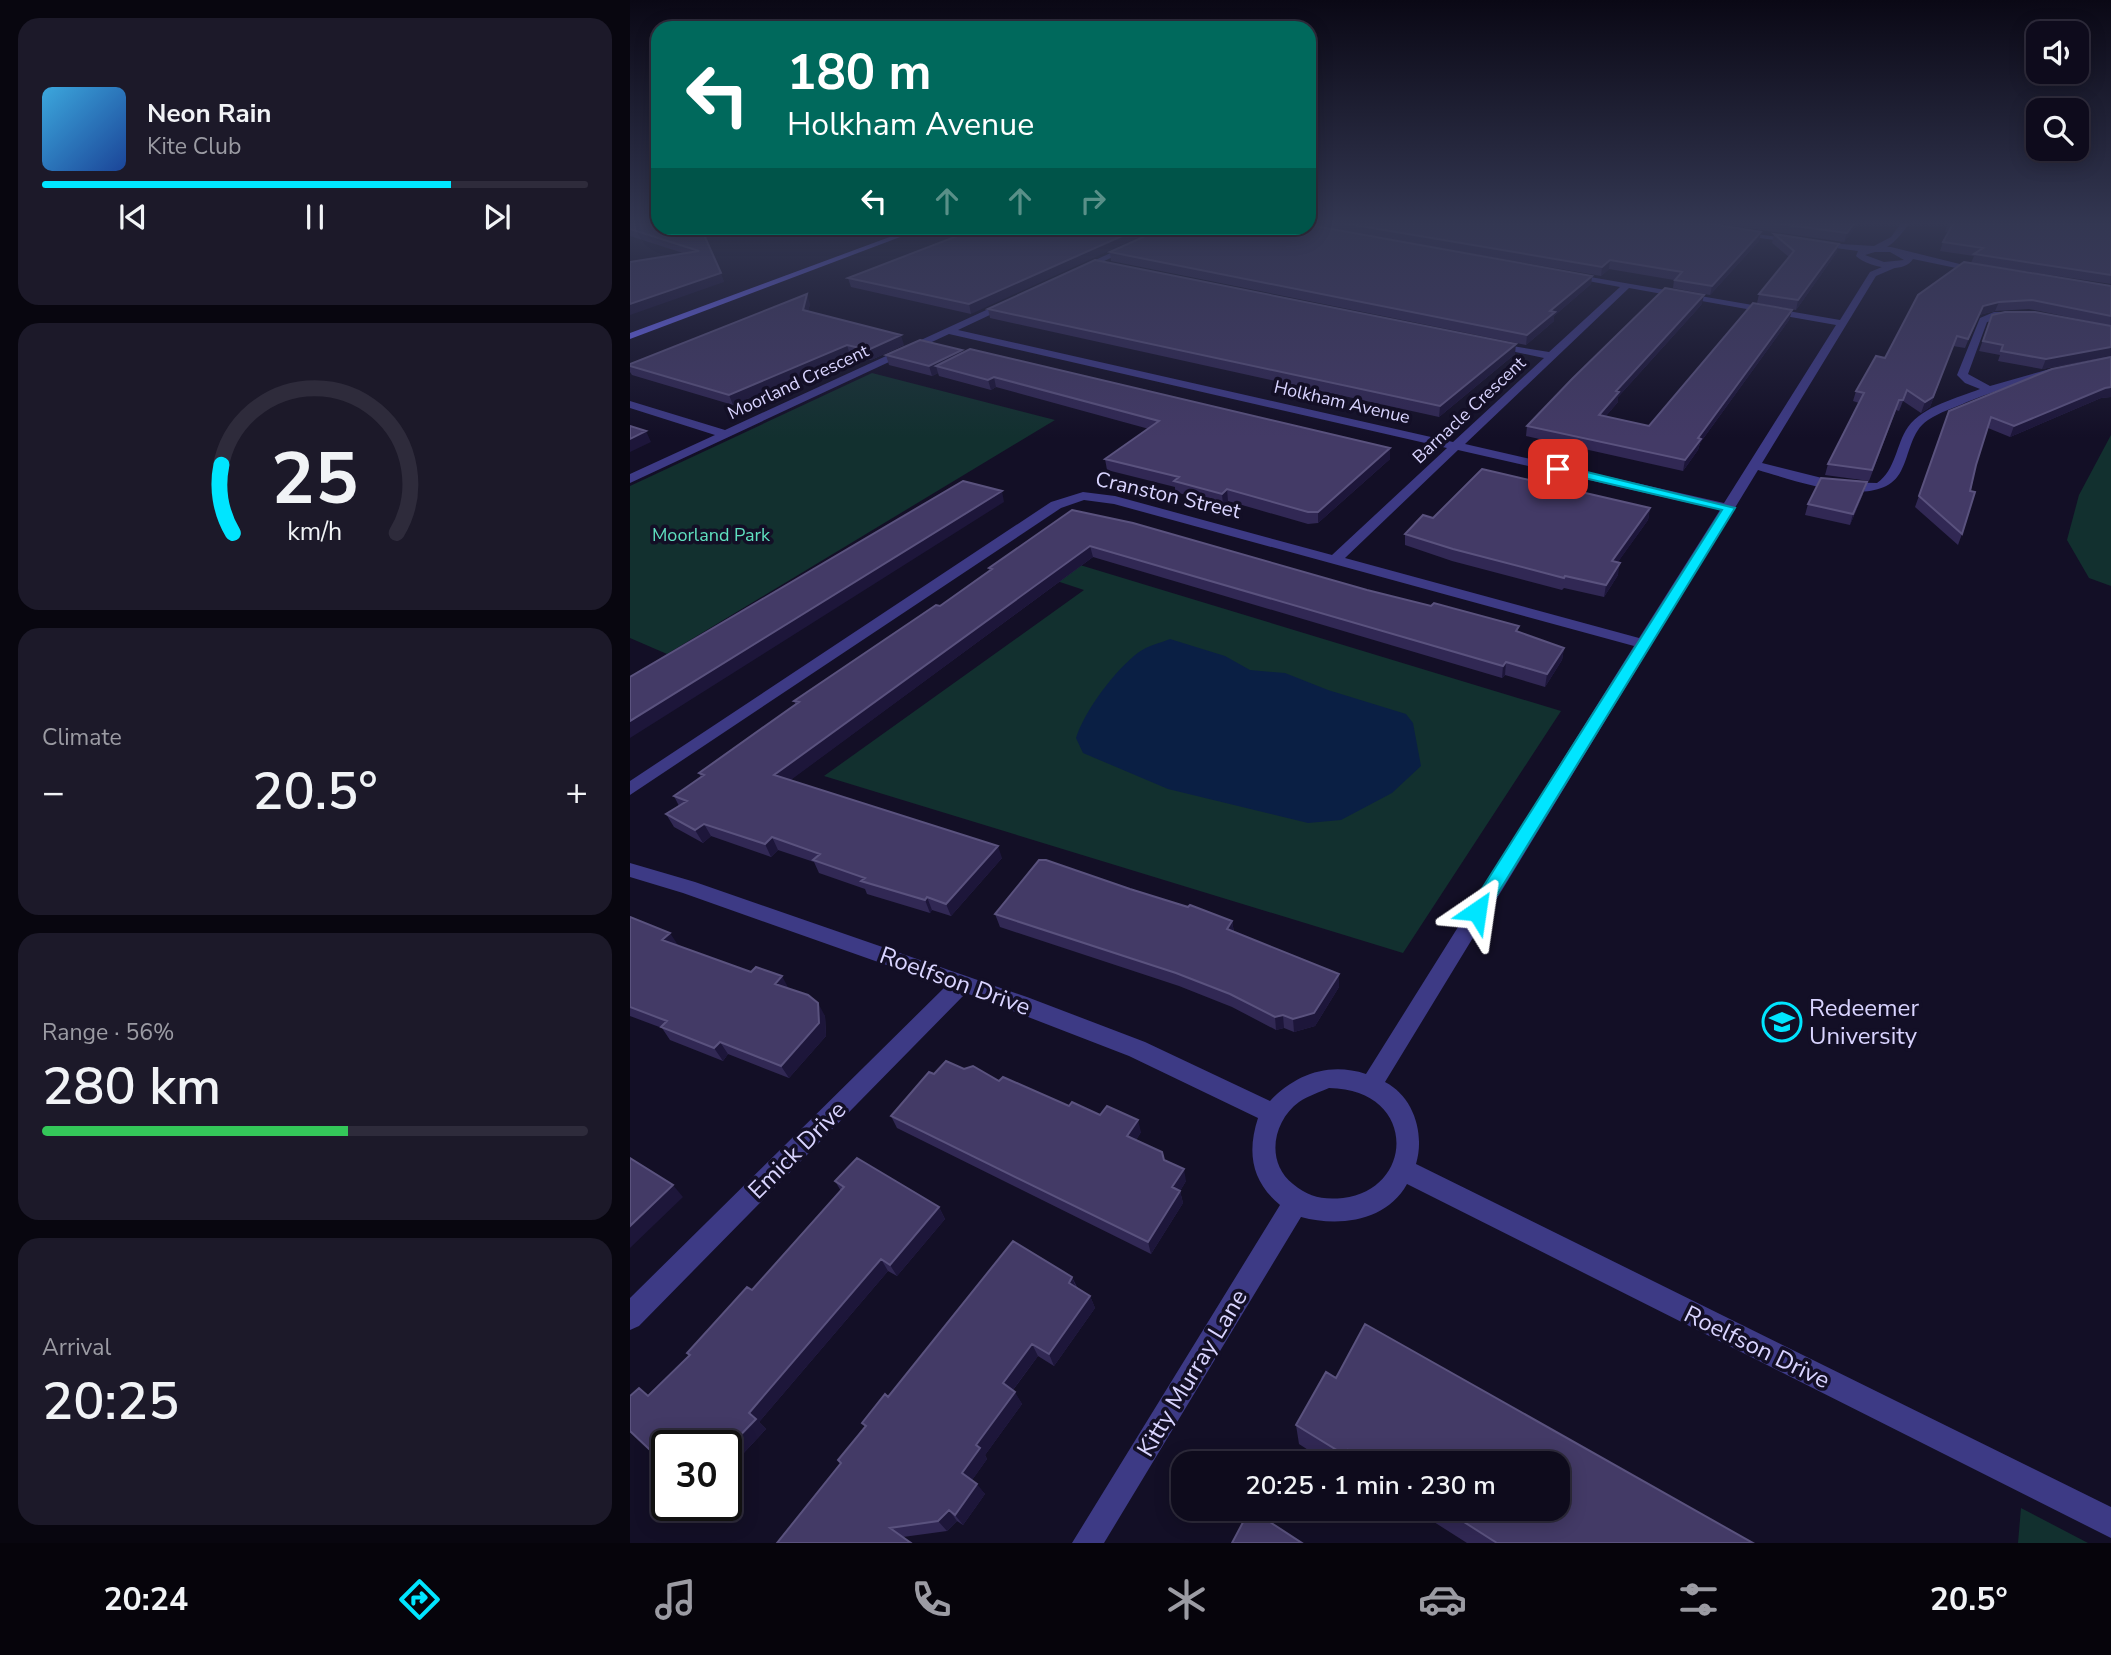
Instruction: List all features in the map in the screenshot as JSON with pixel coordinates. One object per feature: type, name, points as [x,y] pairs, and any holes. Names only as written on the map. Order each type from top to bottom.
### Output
[{"type":"main road","points":[[630,336],[742,294]]},
{"type":"street","name":"Barnacle Crescent","points":[[1335,560],[1617,294]]},
{"type":"street","points":[[1678,294],[1842,323]]},
{"type":"street","points":[[1371,1085],[1729,508],[1842,323],[1854,294]]},
{"type":"street","name":"Moorland Crescent","points":[[630,479],[1021,297]]},
{"type":"street","points":[[1989,389],[1969,381],[1962,375],[1983,320],[2004,314],[2031,318]]},
{"type":"street","name":"Holkham Avenue","points":[[948,331],[1729,508]]},
{"type":"street","points":[[1483,342],[1552,356]]},
{"type":"street","points":[[1755,465],[1849,487],[1881,486],[1890,480],[1912,428],[1919,421],[1989,389],[2025,376],[2058,368],[2111,362]]},
{"type":"street","points":[[630,404],[725,435]]},
{"type":"street","name":"Cranston Street","points":[[630,789],[990,548],[1069,500],[1083,496],[1107,498],[1643,644]]},
{"type":"street","name":"Roelfson Drive","points":[[630,870],[688,887],[962,983],[1137,1049],[1271,1114]]},
{"type":"street","name":"Emick Drive","points":[[630,1317],[962,983]]},
{"type":"street","points":[[1327,1078],[1349,1079],[1371,1085],[1388,1097],[1401,1112],[1408,1131],[1409,1151],[1403,1170],[1389,1190],[1369,1204],[1345,1212],[1319,1211],[1296,1202],[1278,1189],[1267,1172],[1261,1152],[1263,1132],[1271,1114],[1285,1096],[1304,1084],[1327,1078]]},
{"type":"street","name":"Roelfson Drive","points":[[1403,1170],[2111,1522]]},
{"type":"street","name":"Kitty Murray Lane","points":[[1087,1543],[1296,1202]]},
{"type":"green space","name":"Moorland Park","points":[[872,373],[1055,420],[667,654],[630,638],[630,486]]},
{"type":"green space","points":[[2111,435],[2111,586],[2089,578],[2067,540],[2079,495]]},
{"type":"green space","points":[[1024,548],[1561,711],[1403,953],[824,776],[1084,590],[1002,563]]},
{"type":"green space","points":[[2021,1508],[2088,1543],[2018,1543]]},
{"type":"water","points":[[1170,639],[1225,656],[1250,670],[1285,673],[1328,690],[1406,714],[1413,723],[1421,766],[1392,793],[1341,820],[1308,823],[1168,789],[1083,753],[1076,738],[1086,715],[1102,691],[1139,652]]},
{"type":"building","points":[[630,294],[659,294],[630,304]]},
{"type":"building","points":[[807,294],[803,310],[901,335],[868,350],[847,345],[729,395],[630,364]]},
{"type":"building","points":[[922,294],[991,294],[969,304]]},
{"type":"building","points":[[1021,294],[1265,294],[1516,344],[1440,406],[988,309]]},
{"type":"building","points":[[1321,294],[1570,294],[1550,311],[1555,312],[1527,335]]},
{"type":"building","points":[[1659,294],[1704,295],[1616,391],[1619,392],[1599,415],[1649,426],[1753,303],[1792,310],[1698,438],[1701,439],[1685,460],[1527,426]]},
{"type":"building","points":[[1759,294],[1802,294],[1798,300]]},
{"type":"building","points":[[2111,294],[2111,316],[2032,300],[1983,306],[1968,339],[1957,336],[1933,397],[1925,402],[1907,390],[1903,400],[1899,400],[1872,470],[1828,464],[1864,393],[1856,391],[1876,356],[1885,358],[1918,295]]},
{"type":"building","points":[[2035,312],[2111,326],[2111,347],[2046,359],[2001,351],[2003,345],[1983,341],[1992,315]]},
{"type":"building","points":[[920,340],[962,350],[929,366],[886,355]]},
{"type":"building","points":[[970,349],[1390,448],[1318,512],[1308,512],[1227,489],[1222,494],[1174,481],[1179,477],[1105,459],[1159,421],[994,377],[988,380],[936,366]]},
{"type":"building","points":[[2111,357],[2111,387],[2014,426],[1991,417],[1976,465],[1970,491],[1975,492],[1962,534],[1919,496],[1949,411],[2052,369]]},
{"type":"building","points":[[630,426],[646,431],[630,439]]},
{"type":"building","points":[[1482,469],[1650,508],[1612,561],[1620,563],[1606,585],[1565,576],[1564,578],[1405,534],[1423,515],[1433,518]]},
{"type":"building","points":[[1821,478],[1867,482],[1853,514],[1808,504]]},
{"type":"building","points":[[963,481],[1002,491],[630,721],[630,677]]},
{"type":"building","points":[[1072,510],[1133,523],[1367,590],[1431,606],[1434,603],[1519,626],[1516,631],[1564,648],[1547,674],[1506,662],[1503,666],[1090,546],[774,775],[998,846],[946,904],[861,881],[865,878],[813,860],[820,854],[772,837],[765,844],[704,824],[695,830],[666,814],[687,801],[674,796],[704,775],[699,773],[799,702],[794,701],[936,605],[940,606]]},
{"type":"building","points":[[1039,860],[1046,860],[1188,907],[1190,905],[1232,921],[1227,929],[1339,974],[1314,1013],[1293,1019],[1283,1015],[1275,1017],[1230,994],[1176,973],[995,914]]},
{"type":"building","points":[[630,917],[670,933],[662,940],[751,972],[756,967],[782,976],[775,984],[808,995],[818,1003],[819,1023],[781,1066],[720,1042],[714,1048],[661,1027],[667,1021],[630,1007]]},
{"type":"building","points":[[946,1061],[964,1069],[973,1066],[999,1081],[1003,1077],[1069,1106],[1072,1102],[1100,1115],[1107,1106],[1138,1120],[1127,1136],[1162,1152],[1164,1160],[1184,1169],[1172,1187],[1180,1191],[1148,1242],[891,1116],[929,1072],[934,1074]]},
{"type":"building","points":[[630,1158],[673,1185],[630,1226]]},
{"type":"building","points":[[857,1158],[939,1207],[890,1265],[881,1259],[749,1413],[756,1419],[742,1433],[742,1430],[651,1430],[651,1451],[630,1431],[630,1396],[639,1388],[648,1396],[690,1355],[687,1353],[747,1287],[752,1290],[844,1187],[835,1181]]},
{"type":"building","points":[[1013,1241],[1072,1277],[1069,1283],[1090,1296],[1049,1354],[1032,1344],[1003,1383],[1015,1392],[976,1445],[980,1448],[962,1473],[977,1484],[955,1515],[949,1510],[938,1521],[890,1528],[911,1543],[777,1543],[841,1463],[838,1460],[866,1426],[862,1423],[885,1394],[888,1397]]},
{"type":"building","points":[[1365,1324],[1753,1543],[1497,1543],[1462,1521],[1570,1521],[1570,1451],[1338,1451],[1296,1425],[1326,1372],[1336,1378]]},
{"type":"building","points":[[1244,1521],[1268,1521],[1302,1543],[1232,1543]]},
{"type":"place","name":"Redeemer University","points":[[1782,1022]]},
{"type":"route","points":[[1477,911],[1729,508],[1558,469]]}]
